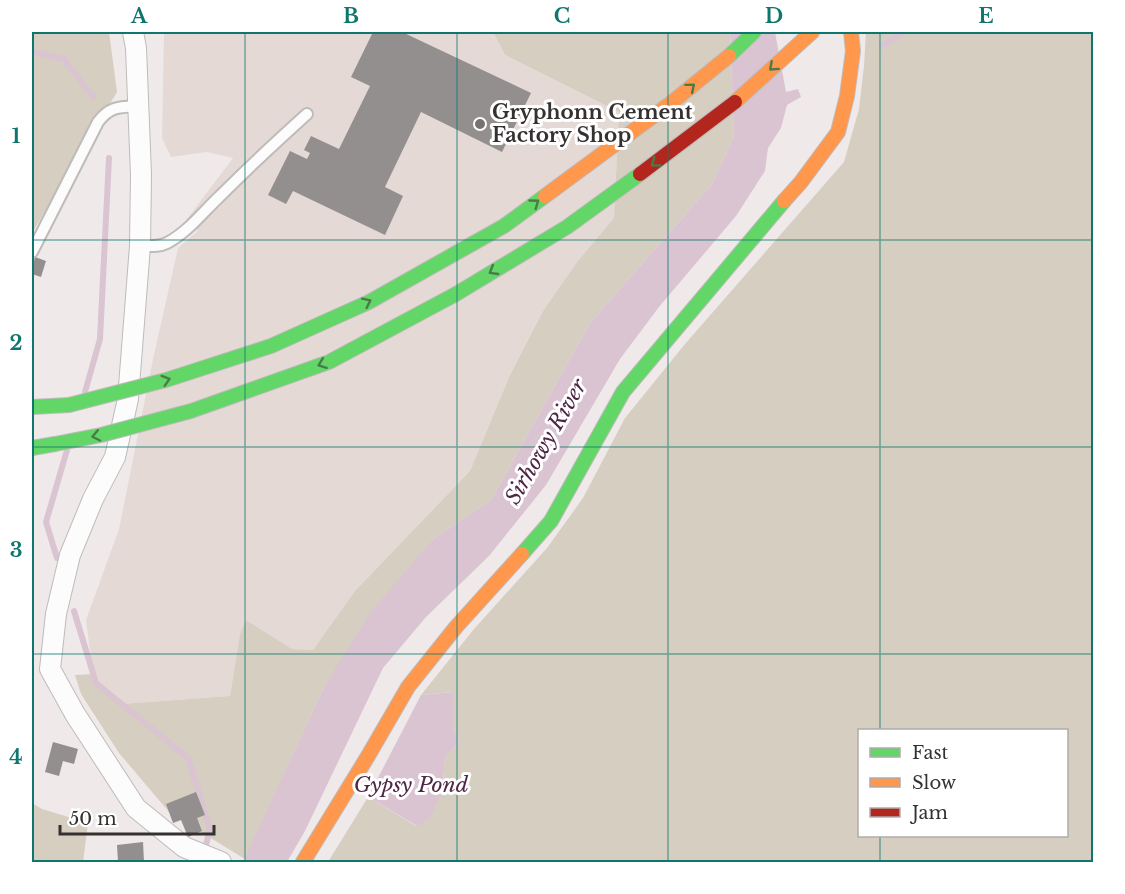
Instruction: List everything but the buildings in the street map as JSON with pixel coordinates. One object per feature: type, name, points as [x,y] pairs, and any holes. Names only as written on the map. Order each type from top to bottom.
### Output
[{"type":"main road","points":[[32,407],[69,405],[157,383],[271,346],[369,302],[504,226],[671,103],[729,56],[754,32]]},
{"type":"main road","points":[[32,448],[101,435],[191,411],[329,362],[456,294],[567,227],[735,102],[812,32]]},
{"type":"main road","points":[[303,862],[408,687],[456,627],[551,521],[622,392],[801,182],[838,132],[847,96],[853,51],[851,32]]},
{"type":"street","points":[[133,32],[136,48],[141,174],[140,246],[128,399],[115,457],[93,499],[70,555],[41,671],[75,714],[136,807],[184,853],[219,862]]},
{"type":"lane","points":[[32,252],[98,122],[111,110],[139,106]]},
{"type":"lane","points":[[140,246],[158,246],[177,237],[307,114]]},
{"type":"shaded area","points":[[32,32],[109,32],[117,92],[32,233]]},
{"type":"shaded area","points":[[164,32],[493,32],[505,55],[619,112],[614,218],[577,262],[543,311],[510,375],[470,471],[355,591],[313,650],[292,649],[246,620],[240,634],[230,696],[122,704],[96,683],[86,620],[119,529],[178,248],[198,231],[187,219],[233,158],[207,152],[171,157],[162,138]]},
{"type":"shaded area","points":[[493,32],[730,32],[734,136],[712,184],[590,323],[491,500],[433,539],[323,689],[245,859],[181,820],[175,819],[119,753],[81,694],[75,675],[93,674],[96,683],[122,704],[230,696],[240,634],[246,620],[292,649],[313,650],[355,591],[470,471],[510,375],[543,311],[577,262],[614,218],[619,112],[505,55]]},
{"type":"shaded area","points":[[866,32],[1093,32],[1093,862],[328,862],[368,797],[416,826],[442,792],[445,758],[459,742],[453,727],[452,692],[421,695],[474,629],[547,548],[583,498],[625,418],[685,344],[844,162],[859,109]]},
{"type":"shaded area","points":[[32,803],[42,809],[88,823],[83,862],[32,862]]},
{"type":"water","name":"Sirhowy River","points":[[730,32],[775,32],[786,92],[798,89],[801,97],[787,105],[781,128],[768,148],[765,171],[736,216],[659,307],[620,359],[546,485],[489,556],[426,617],[383,668],[305,831],[287,862],[243,862],[323,689],[370,613],[433,539],[491,500],[590,323],[712,184],[734,136]]},
{"type":"water","name":"Gypsy Pond","points":[[453,692],[453,727],[459,742],[445,758],[442,792],[430,818],[417,826],[368,797],[421,695]]},
{"type":"waterway","points":[[882,46],[904,32]]},
{"type":"waterway","points":[[32,52],[64,59],[93,97]]},
{"type":"waterway","points":[[85,392],[100,339],[109,158]]},
{"type":"waterway","points":[[57,558],[46,522],[67,450]]},
{"type":"waterway","points":[[74,611],[96,683],[188,758],[210,829],[204,853]]},
{"type":"traffic: fast","points":[[729,56],[754,32]]},
{"type":"traffic: fast","points":[[55,444],[101,435],[191,411],[329,362],[456,294],[567,227],[640,174]]},
{"type":"traffic: fast","points":[[69,405],[166,380],[271,346],[369,302],[504,226],[545,196]]},
{"type":"traffic: fast","points":[[522,554],[551,521],[623,392],[784,201]]},
{"type":"traffic: fast","points":[[32,407],[69,405]]},
{"type":"traffic: fast","points":[[32,448],[55,444]]},
{"type":"traffic: slow","points":[[735,102],[812,32]]},
{"type":"traffic: slow","points":[[784,201],[838,132],[847,96],[853,51],[851,32]]},
{"type":"traffic: slow","points":[[545,196],[671,103],[729,56]]},
{"type":"traffic: slow","points":[[303,862],[408,687],[456,627],[522,554]]},
{"type":"traffic: jam","points":[[640,174],[735,102]]},
{"type":"place","name":"Gryphonn Cement Factory Shop","points":[[480,124]]}]
